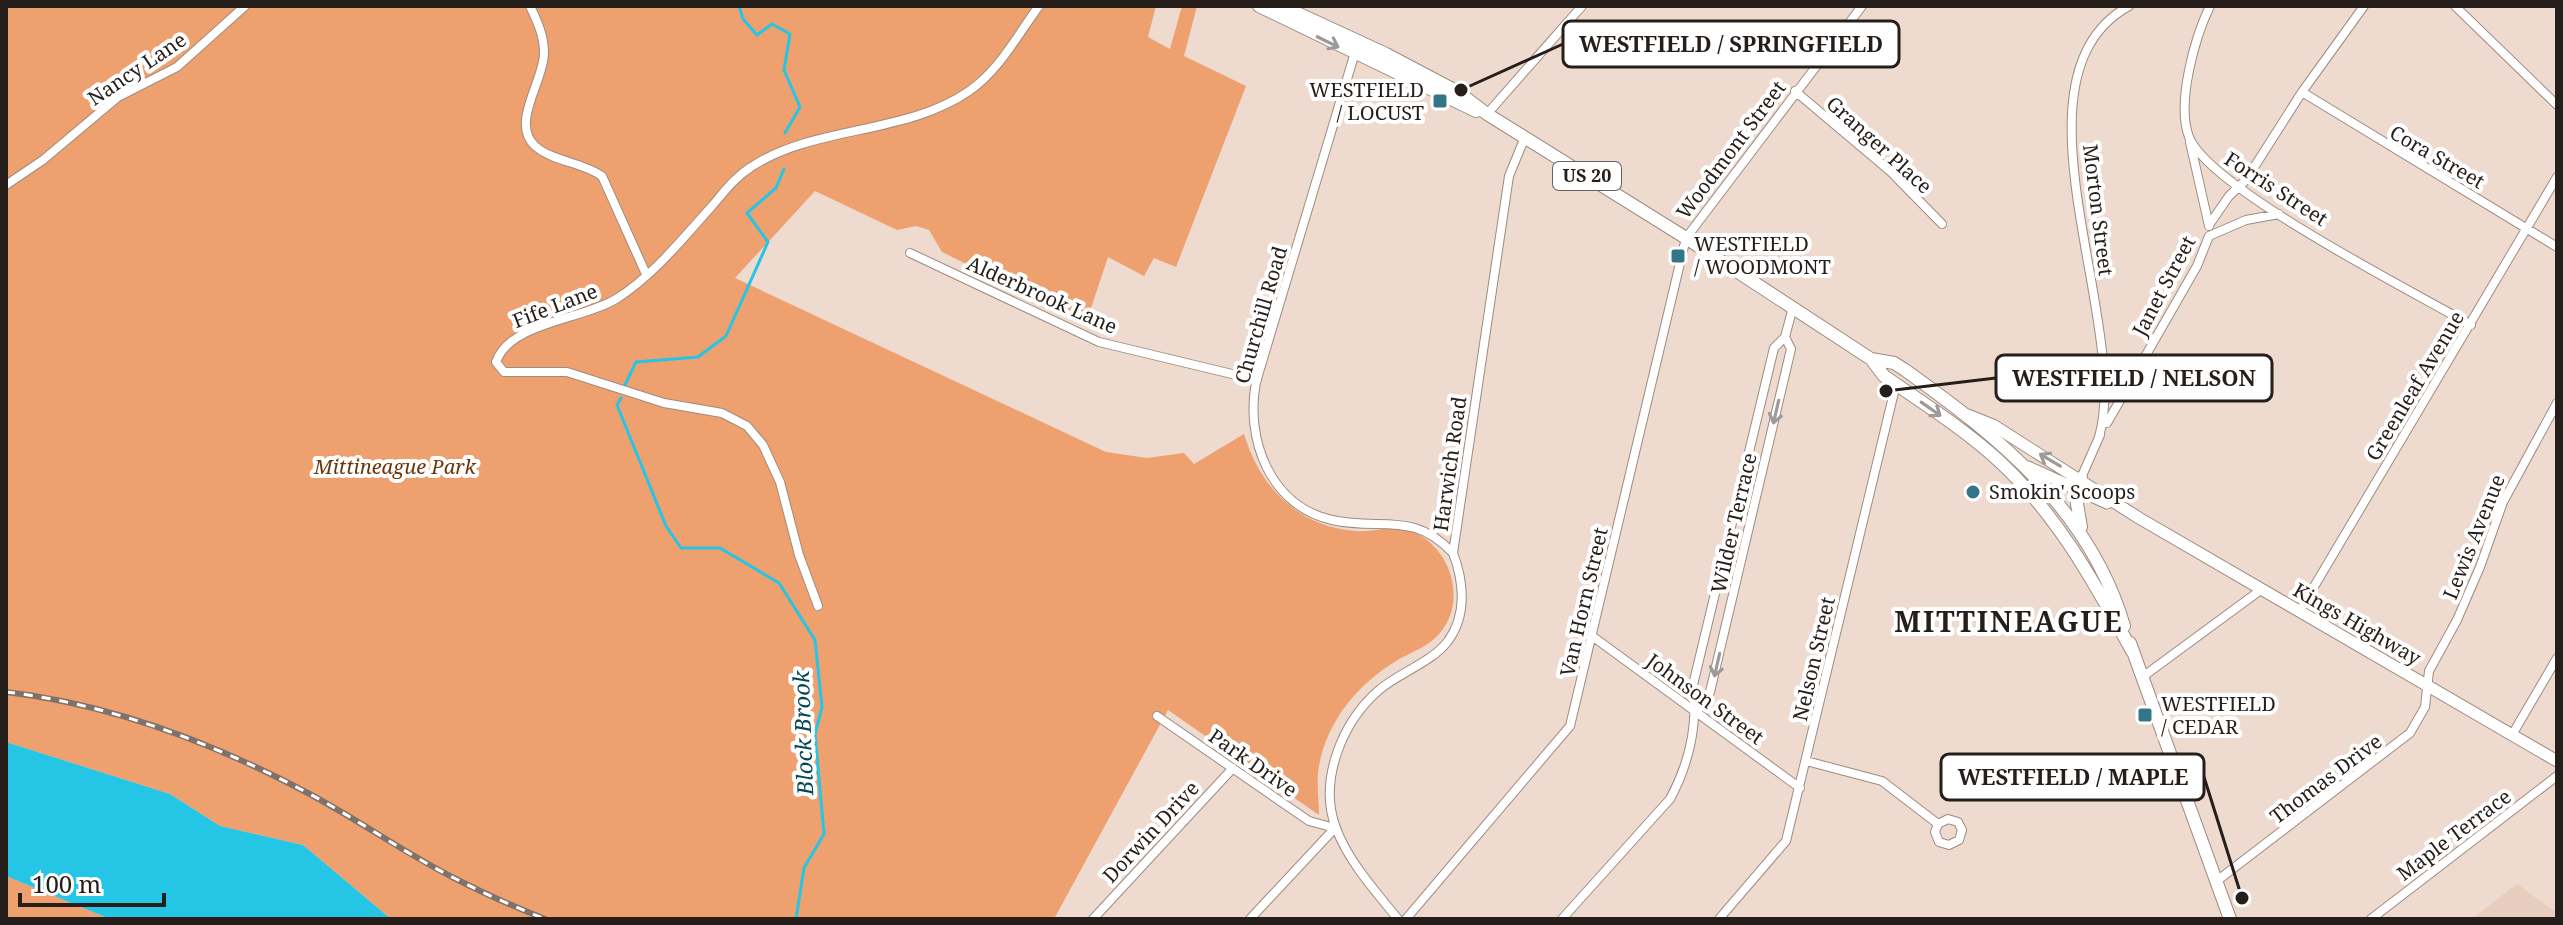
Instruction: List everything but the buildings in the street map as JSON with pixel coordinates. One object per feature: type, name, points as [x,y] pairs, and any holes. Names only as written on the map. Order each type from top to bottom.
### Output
[{"type":"main road","name":"US 20","points":[[1259,6],[1454,103],[1487,114]]},
{"type":"main road","name":"US 20","points":[[1282,6],[1458,92],[1487,114],[1686,238],[1871,359],[1896,384],[1979,444],[2034,497],[2082,563],[2132,651]]},
{"type":"main road","name":"US 20","points":[[1871,359],[1894,363],[1964,413],[2028,467],[2086,541],[2107,581],[2230,919]]},
{"type":"main road","name":"Kings Highway","points":[[1964,413],[1993,425],[2080,484],[2557,761]]},
{"type":"main road","name":"Kings Highway","points":[[2028,467],[2080,484]]},
{"type":"main road","points":[[2080,484],[2078,513],[2086,541]]},
{"type":"street","name":"Nancy Lane","points":[[6,185],[43,160],[118,97],[177,67],[245,6]]},
{"type":"street","points":[[530,6],[542,34],[544,53],[541,74],[525,122],[529,139],[546,153],[602,176],[646,274]]},
{"type":"street","name":"Fife Lane","points":[[818,606],[799,555],[780,482],[763,445],[747,426],[722,413],[664,403],[567,372],[547,370],[511,374],[498,366],[500,350],[511,340],[595,310],[633,287],[752,166],[800,147],[908,116],[969,91],[998,63],[1039,6]]},
{"type":"street","points":[[1487,114],[1582,6]]},
{"type":"street","name":"Woodmont Street","points":[[1686,238],[1862,6]]},
{"type":"street","name":"Morton Street","points":[[2099,437],[2107,393],[2074,157],[2073,123],[2076,82],[2086,50],[2103,25],[2129,6]]},
{"type":"street","points":[[2189,137],[2186,100],[2190,71],[2210,6]]},
{"type":"street","name":"Janet Street","points":[[2209,225],[2229,196],[2239,188],[2302,92],[2364,6]]},
{"type":"street","points":[[2455,6],[2557,105]]},
{"type":"street","name":"Churchill Road","points":[[1359,41],[1257,380],[1253,405],[1255,434],[1264,466],[1281,490],[1327,519],[1414,526],[1429,532],[1453,553]]},
{"type":"street","name":"Granger Place","points":[[1795,91],[1891,172],[1942,224]]},
{"type":"street","name":"Cora Street","points":[[2302,92],[2557,247]]},
{"type":"street","name":"Harwich Road","points":[[1398,919],[1365,877],[1335,828],[1331,784],[1336,758],[1348,727],[1375,694],[1435,654],[1456,628],[1462,590],[1453,553],[1509,176],[1525,137]]},
{"type":"street","name":"Janet Street","points":[[2080,484],[2099,437],[2197,266],[2209,236],[2189,137]]},
{"type":"street","name":"Forris Street","points":[[2189,137],[2209,165],[2239,188],[2471,325]]},
{"type":"street","name":"Greenleaf Avenue","points":[[2299,612],[2557,177]]},
{"type":"street","name":"Janet Street","points":[[2209,236],[2246,220],[2279,214]]},
{"type":"street","name":"Van Horn Street","points":[[1406,919],[1567,730],[1686,238]]},
{"type":"street","name":"Alderbrook Lane","points":[[910,253],[1099,342],[1257,380]]},
{"type":"street","name":"Wilder Terrace","points":[[1562,919],[1670,799],[1681,779],[1696,713],[1693,685],[1774,348],[1785,337],[1793,307]]},
{"type":"street","name":"Wilder Terrace","points":[[1696,713],[1710,692],[1738,576],[1791,349],[1785,337]]},
{"type":"street","name":"Nelson Street","points":[[1719,919],[1784,845],[1896,384]]},
{"type":"street","name":"Lewis Avenue","points":[[2427,685],[2432,662],[2457,620],[2503,502],[2557,403]]},
{"type":"street","points":[[1749,455],[1765,460]]},
{"type":"street","points":[[1720,573],[1738,576]]},
{"type":"street","points":[[2141,678],[2262,589]]},
{"type":"street","name":"Johnson Street","points":[[1592,636],[1800,788]]},
{"type":"street","points":[[2512,735],[2557,658]]},
{"type":"street","name":"Thomas Drive","points":[[2218,880],[2400,743],[2425,707],[2427,685]]},
{"type":"street","name":"Park Drive","points":[[1157,716],[1309,821],[1335,828]]},
{"type":"street","points":[[1806,761],[1882,781],[1938,824]]},
{"type":"street","name":"Dorwin Drive","points":[[1093,919],[1233,768]]},
{"type":"street","name":"Maple Terrace","points":[[2371,919],[2557,776]]},
{"type":"street","points":[[1250,919],[1335,828]]},
{"type":"shaded area","points":[[2517,884],[2557,913],[2557,919],[2472,919]]},
{"type":"green space","name":"Mittineague Park","points":[[6,6],[1156,6],[1148,37],[1170,49],[1182,6],[1197,6],[1184,56],[1246,86],[1176,267],[1154,258],[1144,276],[1108,257],[1086,323],[942,252],[929,230],[916,226],[897,230],[815,191],[735,278],[1106,452],[1147,458],[1184,453],[1194,464],[1244,434],[1260,471],[1271,487],[1299,512],[1334,528],[1360,531],[1392,528],[1424,538],[1446,562],[1454,594],[1452,611],[1435,638],[1382,670],[1346,705],[1329,734],[1319,766],[1319,815],[1168,710],[1054,919],[391,919],[303,845],[220,826],[170,794],[6,742]]},
{"type":"green space","points":[[6,876],[110,919],[6,919]]},
{"type":"water","points":[[6,742],[170,794],[220,826],[303,845],[391,919],[110,919],[6,876]]},
{"type":"waterway","name":"Block Brook","points":[[739,6],[743,19],[757,35],[772,24],[790,34],[784,70],[800,107],[785,133]]},
{"type":"waterway","name":"Block Brook","points":[[625,385],[636,362],[698,357],[726,336],[768,242],[747,213],[776,188],[784,169]]},
{"type":"waterway","name":"Block Brook","points":[[621,398],[617,405],[666,526],[681,548],[720,548],[779,583],[815,640],[822,707],[815,734],[824,834],[804,868],[796,919]]},
{"type":"railway","points":[[6,692],[122,716],[234,757],[323,801],[456,879],[545,919]]},
{"type":"place","name":"WESTFIELD / SPRINGFIELD","points":[[1461,90]]},
{"type":"place","name":"WESTFIELD / LOCUST","points":[[1440,101]]},
{"type":"place","name":"WESTFIELD / WOODMONT","points":[[1678,256]]},
{"type":"place","name":"WESTFIELD / NELSON","points":[[1886,391]]},
{"type":"place","name":"Smokin' Scoops","points":[[1973,492]]},
{"type":"place","name":"WESTFIELD / CEDAR","points":[[2145,715]]},
{"type":"place","name":"WESTFIELD / MAPLE","points":[[2242,898]]},
{"type":"district","name":"MITTINEAGUE","points":[[2009,622]]}]
